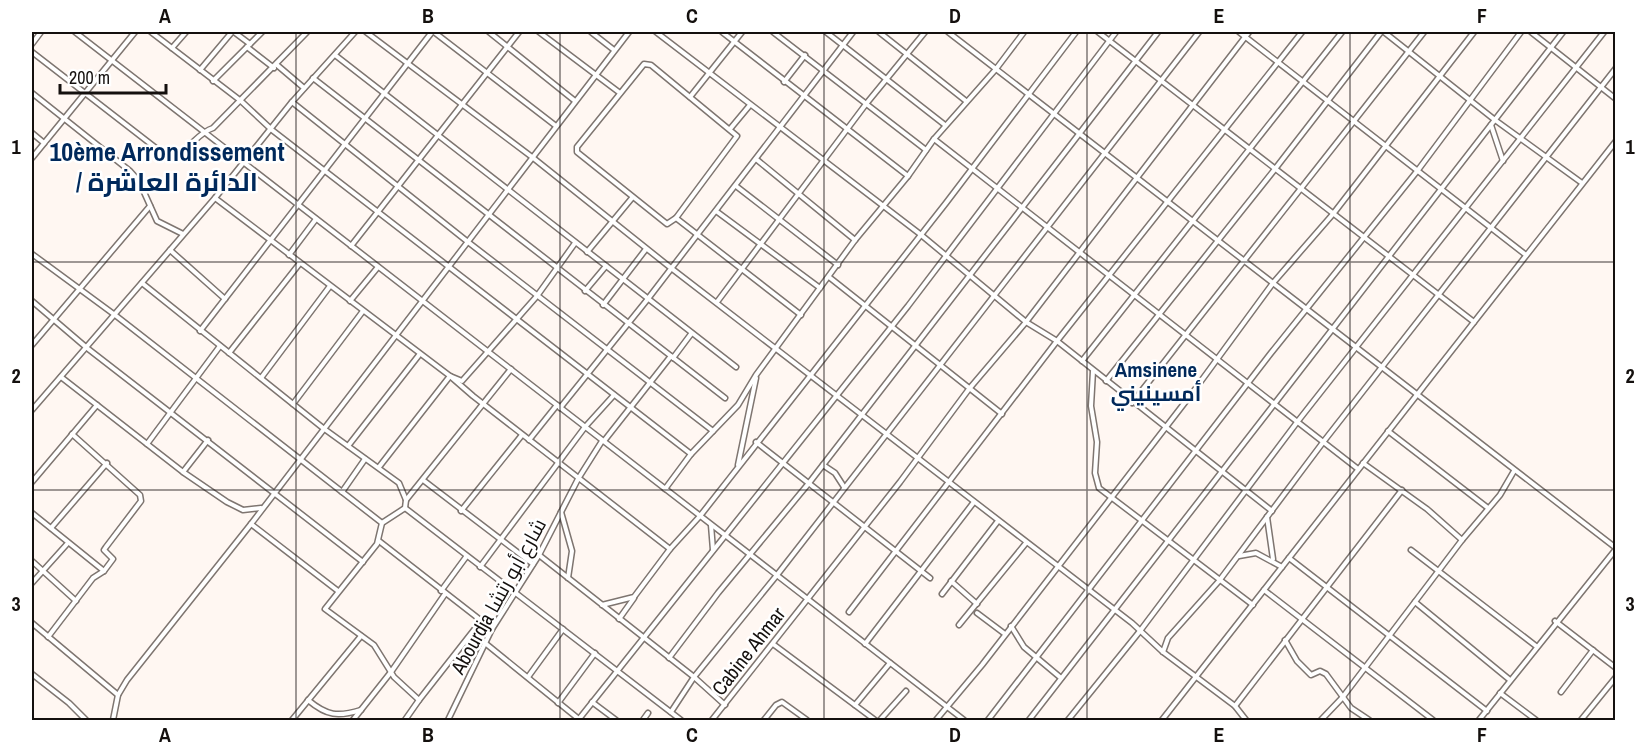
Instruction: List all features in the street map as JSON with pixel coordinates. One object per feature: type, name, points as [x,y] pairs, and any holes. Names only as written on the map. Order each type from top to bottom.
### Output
[{"type":"street","points":[[32,44],[41,32]]},
{"type":"street","points":[[75,32],[964,720]]},
{"type":"street","points":[[32,158],[135,32]]},
{"type":"street","points":[[151,32],[241,101],[272,130],[691,454]]},
{"type":"street","points":[[172,48],[186,32]]},
{"type":"street","points":[[200,70],[233,32],[304,88]]},
{"type":"street","points":[[213,81],[262,32]]},
{"type":"street","points":[[32,52],[168,156],[186,151],[203,131],[213,128],[307,32]]},
{"type":"street","points":[[32,410],[215,198],[272,130],[292,102],[355,32]]},
{"type":"street","points":[[366,32],[532,157],[646,249],[950,481],[979,506]]},
{"type":"street","points":[[200,330],[272,241],[364,118],[433,32],[556,126]]},
{"type":"street","points":[[489,32],[575,101]]},
{"type":"street","points":[[351,246],[519,32]]},
{"type":"street","points":[[539,32],[620,93]]},
{"type":"street","points":[[591,32],[614,50]]},
{"type":"street","points":[[113,720],[118,695],[130,675],[251,524],[628,32]]},
{"type":"street","points":[[656,32],[920,234],[1026,322],[1057,341],[1132,403],[1166,426],[1272,510]]},
{"type":"street","points":[[722,32],[908,176]]},
{"type":"street","points":[[690,97],[742,32]]},
{"type":"street","points":[[773,32],[926,150]]},
{"type":"street","points":[[826,32],[945,125]]},
{"type":"street","points":[[529,440],[587,375],[628,324],[780,128],[802,94],[853,32]]},
{"type":"street","points":[[879,32],[966,101]]},
{"type":"street","points":[[717,302],[800,196],[866,104],[888,80],[925,32]]},
{"type":"street","points":[[948,32],[1077,134],[1616,548],[1555,621],[1479,720]]},
{"type":"street","points":[[665,489],[691,454],[738,405],[756,375],[855,240],[908,176],[933,139],[996,69],[1022,32]]},
{"type":"street","points":[[619,619],[670,549],[700,516],[972,169],[1027,93],[1076,32]]},
{"type":"street","points":[[1098,32],[1162,79],[1248,149],[1474,322]]},
{"type":"street","points":[[485,643],[580,720],[616,670],[644,639],[891,327],[1116,32]]},
{"type":"street","points":[[669,658],[809,483],[1158,32]]},
{"type":"street","points":[[671,712],[694,677],[777,575],[1199,32]]},
{"type":"street","points":[[1239,32],[1280,61],[1354,122],[1526,255]]},
{"type":"street","name":"Cabine Ahmar","points":[[712,720],[864,528],[969,389],[1026,322],[1249,32]]},
{"type":"street","points":[[849,612],[1057,341],[1302,32]]},
{"type":"street","points":[[1082,361],[1342,32]]},
{"type":"street","points":[[1106,381],[1383,32],[1410,50],[1496,120],[1582,183]]},
{"type":"street","points":[[1132,403],[1424,32]]},
{"type":"street","points":[[936,720],[1057,568],[1273,283],[1332,214],[1474,32]]},
{"type":"street","points":[[988,720],[1248,382],[1418,170],[1521,32]]},
{"type":"street","points":[[1531,32],[1616,99]]},
{"type":"street","points":[[1029,720],[1563,32]]},
{"type":"street","points":[[1068,720],[1140,631],[1298,421],[1468,209],[1604,32]]},
{"type":"street","points":[[335,55],[736,367]]},
{"type":"street","points":[[784,82],[805,55]]},
{"type":"street","points":[[647,64],[690,97],[736,133],[736,139],[676,218],[671,223],[663,223],[577,152],[577,147],[620,93],[647,64]]},
{"type":"street","points":[[1163,651],[1168,638],[1219,581],[1324,441],[1383,369],[1616,68]]},
{"type":"street","points":[[313,78],[725,398]]},
{"type":"street","points":[[32,93],[130,171],[139,181],[157,221],[183,234]]},
{"type":"street","points":[[292,102],[537,296],[713,431]]},
{"type":"street","points":[[730,129],[750,105]]},
{"type":"street","points":[[1491,125],[1504,162]]},
{"type":"street","points":[[32,133],[44,143]]},
{"type":"street","points":[[933,139],[1218,358],[1358,469]]},
{"type":"street","points":[[1162,720],[1616,141]]},
{"type":"street","points":[[756,159],[855,240]]},
{"type":"street","points":[[736,186],[837,264]]},
{"type":"street","points":[[215,198],[419,355],[450,376],[483,405],[670,549]]},
{"type":"street","points":[[587,252],[632,198]]},
{"type":"street","points":[[32,345],[150,205]]},
{"type":"street","points":[[716,212],[820,288]]},
{"type":"street","points":[[676,218],[801,315]]},
{"type":"street","points":[[289,255],[316,219]]},
{"type":"street","points":[[450,376],[462,381],[489,353],[537,296],[575,243]]},
{"type":"street","points":[[603,305],[646,249]]},
{"type":"street","points":[[170,250],[225,299]]},
{"type":"street","points":[[32,254],[115,315],[382,522]]},
{"type":"street","points":[[229,353],[300,263]]},
{"type":"street","points":[[585,291],[606,266]]},
{"type":"street","points":[[350,301],[378,267]]},
{"type":"street","points":[[829,277],[1002,414]]},
{"type":"street","points":[[141,283],[323,428],[399,483],[406,500],[405,508]]},
{"type":"street","points":[[261,378],[330,286]]},
{"type":"street","points":[[32,302],[87,348],[275,491],[363,562]]},
{"type":"street","points":[[293,404],[363,311]]},
{"type":"street","name":"Abourdja شارع أبو رتشا","points":[[448,720],[492,629],[539,555],[578,479],[603,441],[691,334]]},
{"type":"street","points":[[147,444],[220,346]]},
{"type":"street","points":[[348,446],[419,355]]},
{"type":"street","points":[[406,500],[511,369]]},
{"type":"street","points":[[1093,370],[1091,406],[1097,442],[1095,473],[1100,488],[1252,605]]},
{"type":"street","points":[[736,470],[756,375]]},
{"type":"street","points":[[379,467],[450,376]]},
{"type":"street","points":[[61,377],[183,472],[239,509],[249,510],[263,507]]},
{"type":"street","points":[[480,567],[585,427],[614,395]]},
{"type":"street","points":[[32,482],[97,405]]},
{"type":"street","points":[[1388,431],[1488,508]]},
{"type":"street","points":[[48,637],[93,578],[104,571],[113,560],[104,550],[141,501],[140,495],[107,463],[72,435]]},
{"type":"street","points":[[461,511],[522,435]]},
{"type":"street","points":[[183,472],[208,440]]},
{"type":"street","points":[[756,442],[930,578]]},
{"type":"street","points":[[342,492],[365,459]]},
{"type":"street","points":[[51,528],[107,463]]},
{"type":"street","points":[[1363,463],[1402,490],[1462,540]]},
{"type":"street","points":[[823,465],[835,473],[844,487]]},
{"type":"street","points":[[1321,720],[1342,698],[1462,540],[1500,495],[1514,471]]},
{"type":"street","points":[[423,480],[533,564]]},
{"type":"street","points":[[950,481],[1057,568],[1235,706],[1246,720]]},
{"type":"street","points":[[1235,706],[1402,490]]},
{"type":"street","points":[[865,644],[974,502]]},
{"type":"street","points":[[405,508],[382,522],[379,541],[327,605],[327,612],[378,651],[391,672],[419,700]]},
{"type":"street","points":[[405,508],[681,720]]},
{"type":"street","points":[[561,512],[569,533],[572,550],[568,578]]},
{"type":"street","points":[[32,513],[67,544],[104,571]]},
{"type":"street","points":[[1267,517],[1273,560]]},
{"type":"street","points":[[942,594],[998,521]]},
{"type":"street","points":[[251,524],[339,591]]},
{"type":"street","points":[[711,525],[713,550]]},
{"type":"street","points":[[379,541],[492,629]]},
{"type":"street","points":[[959,625],[1026,543]]},
{"type":"street","points":[[32,583],[67,544]]},
{"type":"street","points":[[1411,550],[1536,646]]},
{"type":"street","points":[[1238,556],[1256,553],[1273,560],[1282,567]]},
{"type":"street","points":[[539,555],[694,677],[724,705]]},
{"type":"street","points":[[353,720],[391,672],[466,557]]},
{"type":"street","points":[[1289,558],[1487,711]]},
{"type":"street","points":[[32,561],[76,601]]},
{"type":"street","points":[[951,581],[977,604]]},
{"type":"street","points":[[1264,590],[1433,720]]},
{"type":"street","points":[[601,606],[634,597]]},
{"type":"street","points":[[1415,602],[1510,680]]},
{"type":"street","points":[[977,613],[1005,634]]},
{"type":"street","points":[[405,720],[481,621]]},
{"type":"street","points":[[1555,621],[1616,668]]},
{"type":"street","points":[[32,623],[118,695]]},
{"type":"street","points":[[1011,626],[1024,647],[1061,678]]},
{"type":"street","points":[[528,677],[563,628]]},
{"type":"street","points":[[292,720],[361,636]]},
{"type":"street","points":[[1285,640],[1297,661],[1311,675],[1320,671],[1326,674],[1351,708],[1369,720]]},
{"type":"street","points":[[773,644],[875,720]]},
{"type":"street","points":[[1561,692],[1593,650]]},
{"type":"street","points":[[558,703],[595,653]]},
{"type":"street","points":[[855,705],[890,663]]},
{"type":"street","points":[[32,674],[69,703],[86,720]]},
{"type":"street","points":[[1581,720],[1616,676]]},
{"type":"street","points":[[880,720],[906,691]]},
{"type":"street","points":[[1500,693],[1536,720]]},
{"type":"street","points":[[308,700],[322,712],[335,716],[362,709]]},
{"type":"street","points":[[592,702],[616,720]]},
{"type":"street","points":[[764,720],[776,705],[782,702],[807,720]]},
{"type":"street","points":[[643,720],[648,713]]},
{"type":"district","name":"10ème Arrondissement / الدائرة العاشرة","points":[[167,166]]},
{"type":"district","name":"Amsinene أمسينيني","points":[[1156,381]]}]
